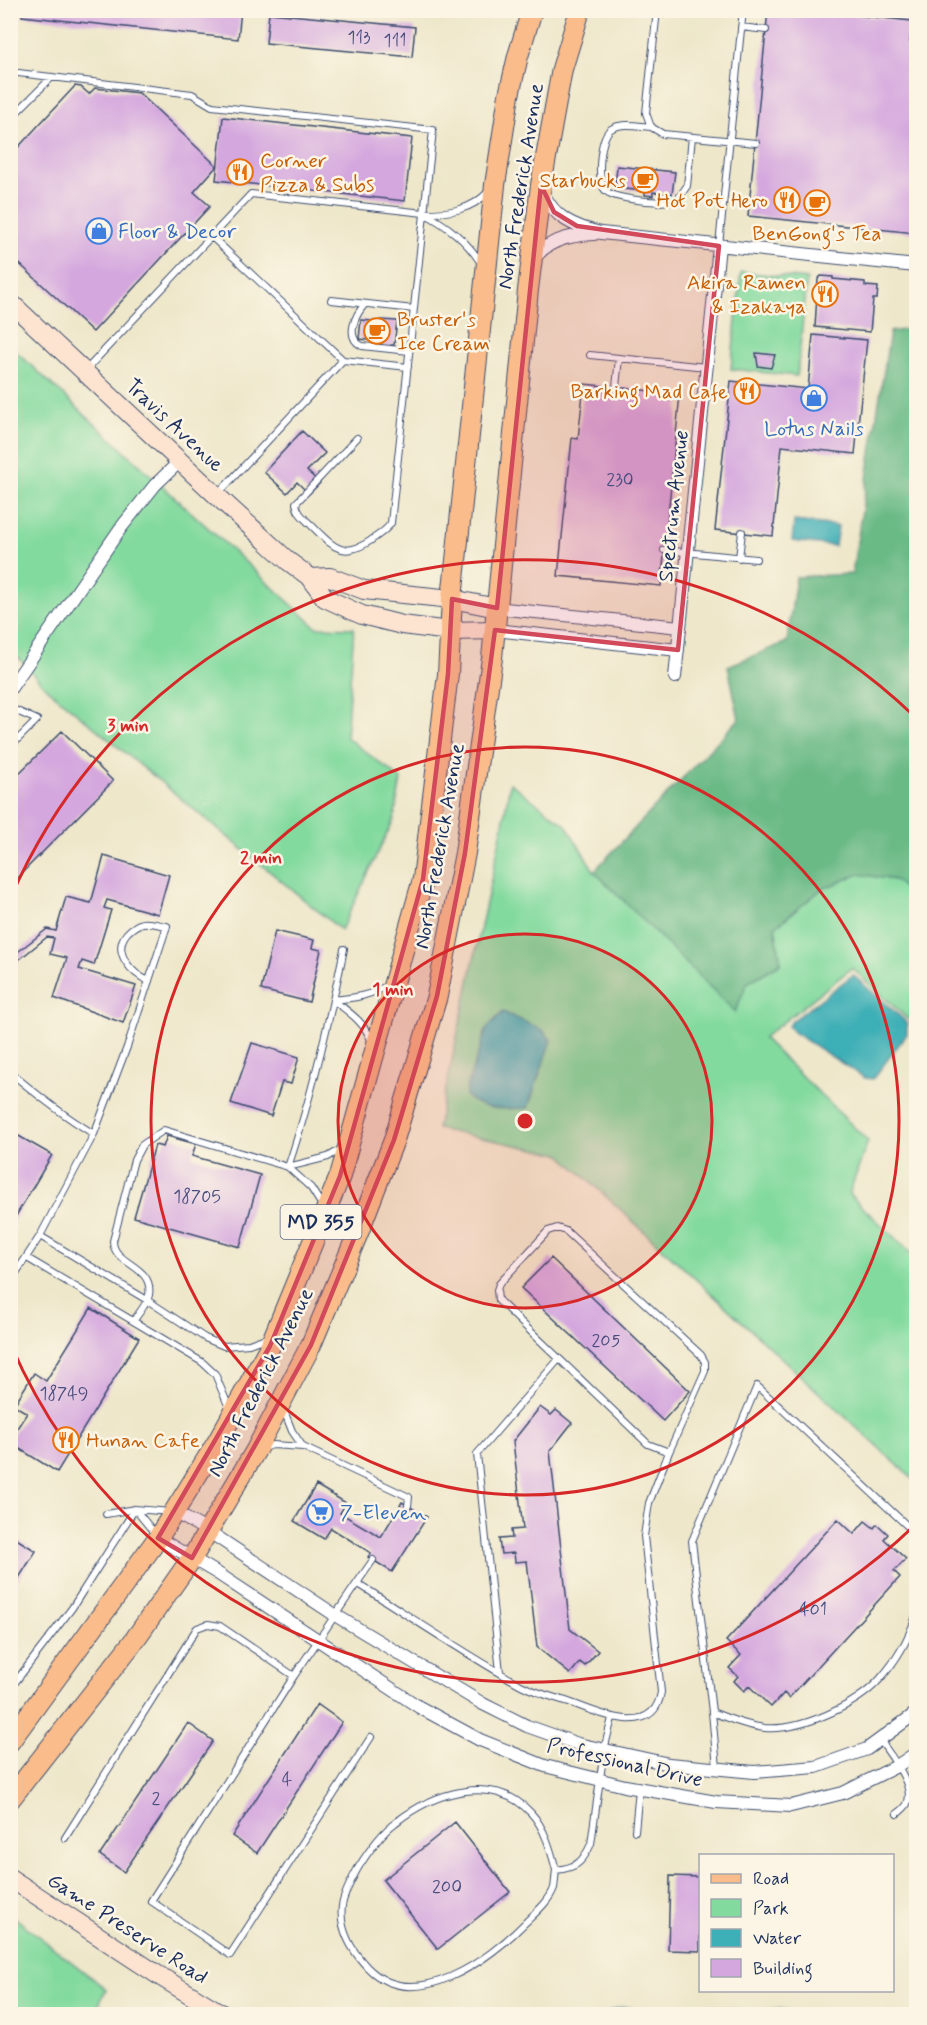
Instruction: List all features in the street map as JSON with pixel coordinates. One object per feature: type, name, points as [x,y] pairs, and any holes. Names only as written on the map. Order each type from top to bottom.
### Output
[{"type":"main road","name":"North Frederick Avenue","points":[[10,1798],[133,1642],[192,1558],[256,1450],[311,1345],[390,1150],[436,996],[465,853],[495,630],[531,264],[541,185],[562,69],[580,10]]},
{"type":"main road","name":"North Frederick Avenue","points":[[10,1741],[158,1538],[232,1416],[274,1335],[340,1176],[423,879],[448,674],[452,599],[495,185],[509,94],[526,15]]},
{"type":"street","points":[[541,185],[549,206],[562,218],[577,226],[601,233],[916,266]]},
{"type":"street","points":[[531,264],[542,250],[558,240],[601,233]]},
{"type":"street","name":"Spectrum Avenue","points":[[675,677],[719,246]]},
{"type":"street","name":"Travis Avenue","points":[[10,302],[216,495],[288,561],[311,578],[325,598],[362,615],[402,625],[450,631],[495,630]]},
{"type":"street","points":[[10,689],[120,530],[155,485],[180,461]]},
{"type":"street","points":[[311,578],[330,577],[364,590],[452,599],[497,608],[680,627]]},
{"type":"street","points":[[495,630],[678,650]]},
{"type":"street","name":"Professional Drive","points":[[174,1512],[208,1531],[335,1615],[483,1704],[527,1726],[578,1744],[669,1764],[754,1772],[816,1767],[867,1749],[916,1713]]},
{"type":"street","name":"Professional Drive","points":[[158,1538],[217,1573],[419,1707],[480,1740],[545,1766],[639,1789],[716,1802],[791,1806],[843,1793],[897,1766],[916,1753]]},
{"type":"street","name":"Game Preserve Road","points":[[10,1878],[222,2014]]},
{"type":"lane","points":[[652,127],[646,113],[657,10]]},
{"type":"lane","points":[[719,246],[742,10]]},
{"type":"lane","points":[[741,27],[766,30]]},
{"type":"lane","points":[[10,72],[192,94],[212,106],[433,130],[392,519],[389,526],[359,547],[341,550],[332,545],[299,513],[296,507],[298,499],[357,438]]},
{"type":"lane","points":[[10,119],[52,77]]},
{"type":"lane","points":[[692,137],[687,186],[677,200],[666,202],[620,197],[610,194],[603,186],[600,179],[605,135],[611,129],[621,126],[652,127],[663,134],[756,143]]},
{"type":"lane","points":[[85,372],[251,194],[424,213],[450,213],[481,200],[495,185]]},
{"type":"lane","points":[[424,213],[460,236],[473,250],[485,270]]},
{"type":"lane","points":[[212,237],[343,360],[408,368]]},
{"type":"lane","points":[[331,300],[414,309]]},
{"type":"lane","points":[[365,304],[355,318],[353,334],[356,342],[362,346],[410,351]]},
{"type":"lane","points":[[590,355],[706,367]]},
{"type":"lane","points":[[616,387],[619,358]]},
{"type":"lane","points":[[216,495],[343,360]]},
{"type":"lane","points":[[740,558],[742,532]]},
{"type":"lane","points":[[664,549],[756,559]]},
{"type":"lane","points":[[10,708],[37,720],[10,747]]},
{"type":"lane","points":[[10,1282],[40,1236],[94,1134],[127,1047],[149,981],[167,926],[143,923],[135,926],[124,937],[122,954],[125,963],[138,977],[149,981]]},
{"type":"lane","points":[[288,1167],[303,1122],[344,949]]},
{"type":"lane","points":[[333,1000],[356,998],[378,991],[394,981]]},
{"type":"lane","points":[[333,1000],[355,1016],[365,1028],[375,1051]]},
{"type":"lane","points":[[10,1072],[53,1107],[94,1134]]},
{"type":"lane","points":[[134,1320],[147,1300],[148,1283],[141,1270],[113,1248],[113,1241],[134,1160],[142,1145],[164,1130],[288,1167],[315,1193],[325,1212]]},
{"type":"lane","points":[[288,1167],[328,1157],[349,1145]]},
{"type":"lane","points":[[357,1583],[524,1686],[612,1718],[634,1720],[647,1716],[660,1702],[660,1682],[644,1536],[649,1503],[705,1371],[705,1362],[701,1355],[566,1231],[557,1228],[548,1231],[499,1284],[498,1300],[648,1444],[669,1452]]},
{"type":"lane","points":[[40,1236],[147,1300],[205,1338],[224,1346],[249,1344],[274,1335]]},
{"type":"lane","points":[[27,1258],[202,1362],[215,1374],[232,1416]]},
{"type":"lane","points":[[500,1672],[477,1454],[559,1359]]},
{"type":"lane","points":[[717,1768],[692,1541],[757,1386],[916,1534]]},
{"type":"lane","points":[[281,1402],[292,1431],[303,1447]]},
{"type":"lane","points":[[256,1450],[273,1445],[303,1447],[409,1497],[408,1506]]},
{"type":"lane","points":[[135,1509],[158,1538]]},
{"type":"lane","points":[[10,1689],[72,1608],[135,1509]]},
{"type":"lane","points":[[106,1514],[135,1509],[174,1512]]},
{"type":"lane","points":[[371,1737],[230,1955],[151,1901],[294,1676],[373,1560]]},
{"type":"lane","points":[[712,1712],[735,1722],[766,1728],[804,1724],[834,1711],[859,1697],[880,1679],[910,1635],[916,1616]]},
{"type":"lane","points":[[65,1838],[196,1628],[208,1624],[220,1626],[294,1676]]},
{"type":"lane","points":[[556,1870],[571,1868],[585,1857],[591,1844],[604,1750],[612,1718]]},
{"type":"lane","points":[[880,1740],[906,1781],[910,1795],[907,1806],[897,1814]]},
{"type":"lane","points":[[471,1789],[486,1789],[506,1796],[532,1814],[550,1847],[556,1870],[554,1889],[543,1905],[504,1944],[462,1972],[441,1982],[421,1985],[405,1984],[377,1976],[359,1957],[349,1942],[342,1921],[342,1905],[355,1874],[377,1841],[393,1824],[423,1805],[471,1789]]},
{"type":"lane","points":[[635,1831],[639,1789]]},
{"type":"highlighted area","points":[[541,185],[554,212],[577,226],[719,246],[678,650],[495,630],[465,853],[437,996],[394,1140],[311,1345],[192,1558],[158,1538],[270,1346],[340,1176],[423,879],[448,674],[452,599],[497,608]]},
{"type":"green space","points":[[741,272],[807,279],[797,376],[731,369]]},
{"type":"green space","points":[[916,328],[916,900],[895,880],[859,874],[822,889],[775,927],[781,963],[747,983],[735,1012],[594,871],[739,719],[728,666],[787,642],[796,577],[852,574],[890,332]]},
{"type":"green space","points":[[10,346],[316,627],[354,628],[346,737],[401,779],[394,819],[341,930],[45,687],[11,650]]},
{"type":"green space","points":[[510,783],[566,825],[594,871],[735,1011],[747,983],[781,963],[775,927],[822,889],[859,874],[895,880],[916,900],[916,1027],[852,968],[763,1038],[868,1141],[849,1194],[916,1258],[916,1482],[560,1154],[437,1129],[502,830]]},
{"type":"green space","points":[[10,1914],[106,1989],[95,2014],[11,2014]]},
{"type":"water","points":[[794,521],[838,526],[835,546],[792,541]]},
{"type":"water","points":[[853,975],[907,1025],[907,1034],[873,1079],[865,1078],[793,1032],[788,1026]]},
{"type":"water","points":[[503,1012],[543,1030],[551,1040],[528,1108],[487,1107],[466,1096],[467,1086],[487,1028]]},
{"type":"water","points":[[702,2005],[746,2011],[776,2009],[794,2014],[604,2014],[627,2007],[659,2012]]},
{"type":"building","points":[[23,10],[241,10],[238,39],[22,16]]},
{"type":"building","points":[[768,10],[804,10],[912,21],[910,42],[916,43],[916,233],[748,216]]},
{"type":"building","points":[[269,13],[415,27],[412,57],[266,43]]},
{"type":"building","name":"Floor & Decor","points":[[75,86],[81,87],[89,94],[95,88],[139,93],[217,166],[194,192],[210,206],[93,332],[10,255],[10,156]]},
{"type":"building","points":[[223,117],[412,138],[405,201],[216,180]]},
{"type":"building","name":"Starbucks","points":[[617,166],[675,172],[672,194],[653,192],[653,196],[645,195],[645,191],[615,188]]},
{"type":"building","points":[[821,276],[865,282],[865,286],[878,287],[877,299],[873,299],[870,332],[815,327],[818,279]]},
{"type":"building","name":"Bruster's Ice Cream","points":[[361,320],[397,321],[394,345],[391,345],[391,348],[381,347],[382,344],[379,341],[359,339]]},
{"type":"building","points":[[813,335],[867,340],[855,454],[782,446],[773,536],[715,530],[731,381],[808,389]]},
{"type":"building","points":[[756,353],[775,355],[771,368],[758,366]]},
{"type":"building","points":[[584,384],[680,394],[661,586],[558,576],[572,438],[578,439]]},
{"type":"building","points":[[302,431],[325,453],[307,471],[320,483],[309,494],[297,482],[287,493],[264,472]]},
{"type":"building","points":[[62,731],[113,781],[13,882],[10,880],[10,782]]},
{"type":"building","points":[[104,856],[169,875],[158,914],[107,900],[104,908],[111,910],[94,965],[82,961],[79,969],[136,986],[123,1023],[54,998],[67,958],[50,954],[54,938],[47,937],[10,967],[10,958],[47,929],[56,931],[66,897],[91,903]]},
{"type":"building","points":[[275,931],[314,940],[312,948],[321,950],[309,1002],[261,990]]},
{"type":"building","points":[[252,1043],[299,1057],[291,1084],[282,1082],[271,1116],[231,1103]]},
{"type":"building","points":[[10,1131],[52,1155],[10,1226]]},
{"type":"building","points":[[167,1136],[196,1144],[192,1156],[260,1175],[240,1247],[134,1217],[155,1145],[163,1147]]},
{"type":"building","points":[[551,1258],[690,1391],[663,1421],[521,1288]]},
{"type":"building","points":[[91,1308],[139,1338],[57,1472],[10,1443],[10,1439],[27,1413],[14,1405],[34,1373],[46,1381]]},
{"type":"building","points":[[540,1407],[551,1415],[556,1410],[572,1423],[550,1451],[570,1629],[598,1651],[585,1666],[580,1662],[570,1674],[537,1647],[527,1561],[515,1562],[514,1553],[501,1554],[499,1539],[512,1538],[511,1530],[523,1529],[513,1441]]},
{"type":"building","points":[[316,1485],[346,1503],[340,1513],[381,1537],[402,1502],[427,1517],[392,1572],[368,1557],[371,1553],[331,1528],[324,1539],[294,1521]]},
{"type":"building","points":[[838,1519],[854,1534],[865,1521],[874,1528],[877,1524],[888,1534],[884,1539],[906,1559],[894,1571],[900,1577],[789,1698],[784,1693],[771,1707],[749,1686],[744,1691],[734,1681],[738,1676],[729,1668],[741,1655],[726,1641]]},
{"type":"building","points":[[10,1535],[36,1551],[10,1592]]},
{"type":"building","points":[[317,1704],[342,1722],[257,1853],[232,1836]]},
{"type":"building","points":[[188,1723],[213,1741],[124,1872],[100,1855]]},
{"type":"building","points":[[455,1822],[510,1892],[438,1949],[383,1880]]},
{"type":"building","points":[[670,1876],[699,1877],[699,1951],[668,1950]]},
{"type":"place","name":"Corner Pizza & Subs","points":[[240,172]]},
{"type":"place","name":"Starbucks","points":[[645,180]]},
{"type":"place","name":"Hot Pot Hero","points":[[787,200]]},
{"type":"place","name":"BenGong's Tea","points":[[817,203]]},
{"type":"place","name":"Floor & Decor","points":[[99,231]]},
{"type":"place","name":"Akira Ramen & Izakaya","points":[[825,294]]},
{"type":"place","name":"Bruster's Ice Cream","points":[[377,331]]},
{"type":"place","name":"Barking Mad Cafe","points":[[747,391]]},
{"type":"place","name":"Lotus Nails","points":[[814,398]]},
{"type":"place","name":"Hunan Cafe","points":[[66,1440]]},
{"type":"place","name":"7-Eleven","points":[[320,1512]]}]
